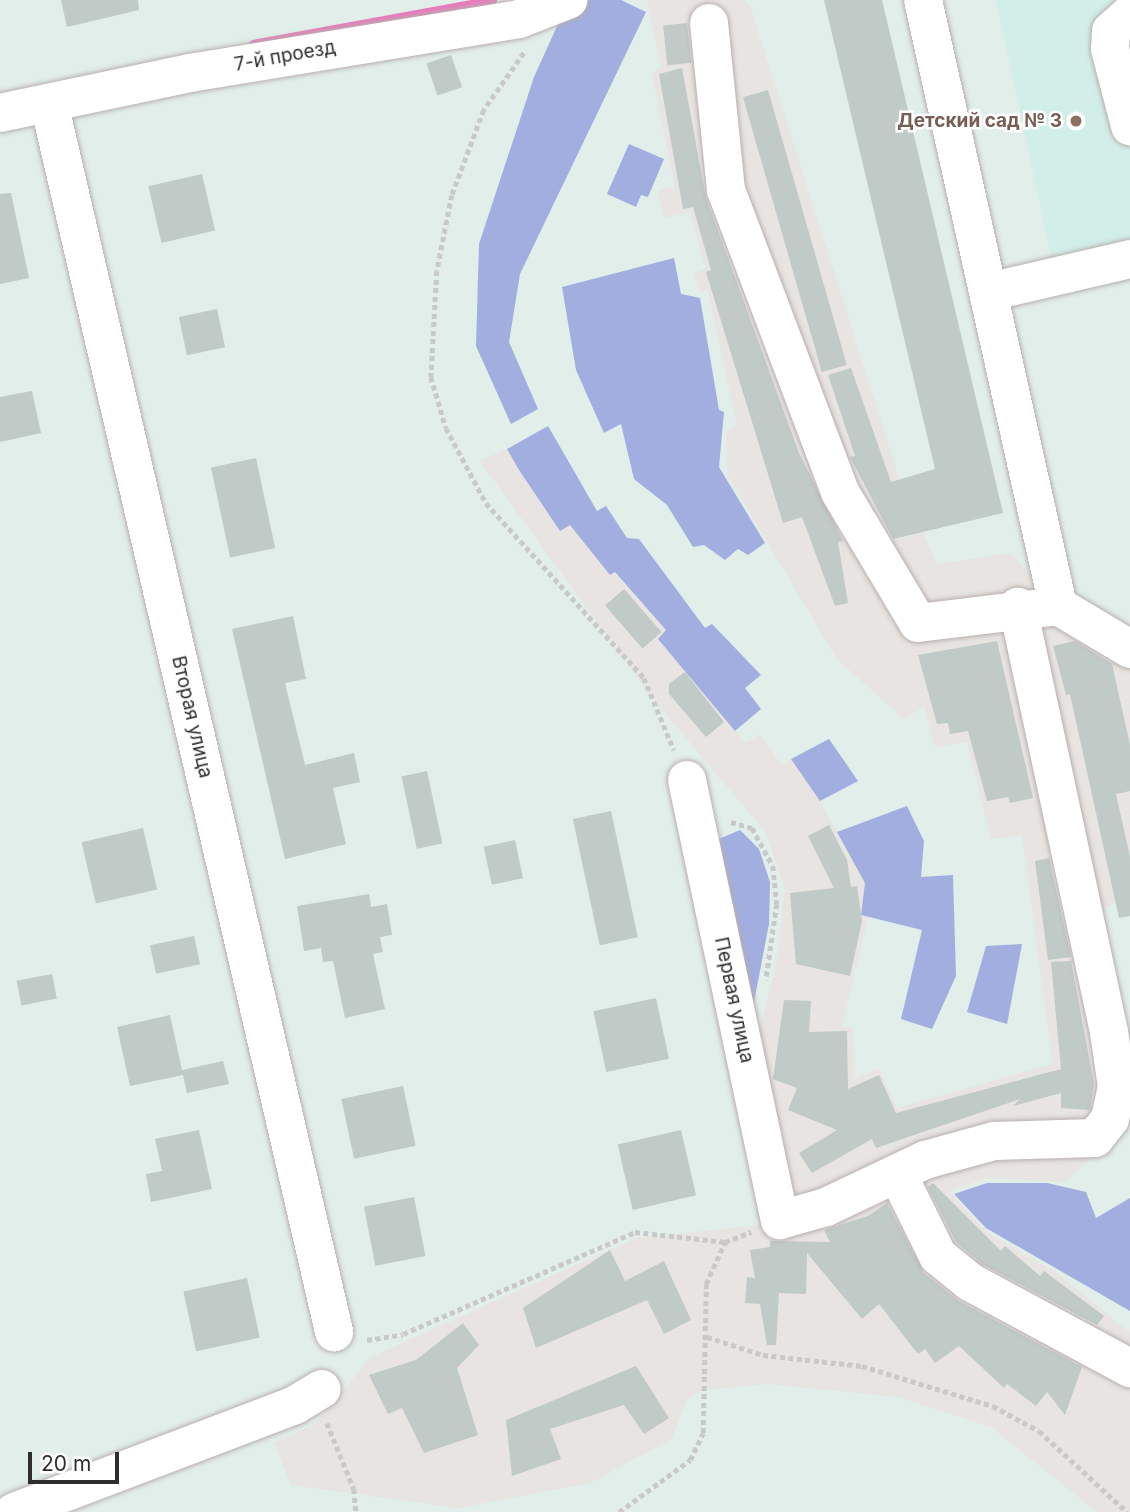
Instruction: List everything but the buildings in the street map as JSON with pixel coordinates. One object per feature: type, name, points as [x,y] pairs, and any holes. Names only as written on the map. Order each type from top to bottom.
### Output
[{"type":"street","points":[[923,0],[993,291],[1058,606]]},
{"type":"street","name":"7-й проезд","points":[[0,113],[560,5]]},
{"type":"street","points":[[1130,14],[1111,31],[1110,49],[1130,126]]},
{"type":"street","points":[[709,23],[726,190],[840,492],[918,623],[1018,607],[1058,606],[1130,649]]},
{"type":"street","name":"Вторая улица","points":[[49,103],[334,1332]]},
{"type":"street","points":[[993,291],[1130,259]]},
{"type":"street","points":[[780,1220],[898,1175],[925,1160],[994,1141],[1095,1138],[1112,1108],[1116,1087],[1109,1032],[1018,607]]},
{"type":"street","name":"Первая улица","points":[[687,780],[780,1220]]},
{"type":"street","points":[[898,1175],[938,1256],[970,1282],[1130,1368]]},
{"type":"street","points":[[14,1512],[322,1389]]},
{"type":"path","points":[[560,5],[470,138],[437,271],[431,377],[446,428],[475,486],[644,678],[687,780]]},
{"type":"path","points":[[703,853],[714,833],[738,820],[764,845],[778,904],[765,986]]},
{"type":"path","points":[[334,1332],[369,1340],[403,1334],[635,1232],[725,1242],[780,1220]]},
{"type":"path","points":[[619,1512],[690,1460],[703,1433],[706,1284],[725,1242]]},
{"type":"path","points":[[707,1337],[763,1355],[862,1366],[993,1406],[1039,1431],[1127,1512]]},
{"type":"shaded area","points":[[583,0],[621,0],[646,12],[520,274],[509,342],[538,409],[511,424],[476,346],[479,244],[534,77],[558,24]]},
{"type":"shaded area","points":[[647,0],[743,0],[750,6],[902,488],[937,564],[1011,553],[1082,630],[1130,659],[1130,895],[1099,912],[1121,1132],[1065,1182],[987,1178],[949,1191],[986,1232],[1054,1271],[1130,1333],[1130,1512],[1097,1512],[991,1427],[899,1397],[768,1384],[702,1390],[687,1400],[672,1439],[590,1483],[458,1508],[291,1485],[274,1443],[315,1424],[371,1357],[636,1238],[800,1221],[753,1054],[778,958],[785,888],[765,831],[652,698],[480,461],[507,449],[560,531],[570,524],[667,630],[658,639],[746,743],[760,734],[782,765],[791,759],[806,775],[865,883],[861,915],[868,917],[842,1026],[852,1027],[855,1078],[879,1069],[897,1108],[1053,1064],[1022,835],[991,839],[967,742],[935,747],[924,707],[904,719],[837,659],[728,476],[726,433],[737,425],[708,290],[700,292],[694,273],[706,269],[690,212],[664,218],[658,191],[675,187],[652,74],[661,67]]},
{"type":"shaded area","name":"Детский сад № 3","points":[[996,0],[1130,0],[1130,242],[1052,260]]},
{"type":"shaded area","points":[[629,144],[664,159],[648,197],[641,195],[636,207],[607,194]]},
{"type":"shaded area","points":[[674,258],[681,294],[700,298],[719,410],[724,412],[719,467],[765,543],[748,555],[738,549],[725,560],[704,545],[693,547],[667,505],[634,479],[621,424],[604,433],[576,370],[562,287]]},
{"type":"shaded area","points":[[548,426],[597,511],[606,506],[627,538],[639,539],[705,628],[712,624],[761,675],[745,688],[761,709],[735,731],[658,639],[666,630],[615,572],[610,575],[570,525],[560,531],[519,470],[507,449]]},
{"type":"shaded area","points":[[829,739],[858,781],[820,801],[791,759]]},
{"type":"shaded area","points":[[907,806],[924,841],[921,877],[953,875],[956,976],[932,1029],[901,1019],[922,930],[861,915],[865,883],[837,832]]},
{"type":"shaded area","points":[[740,830],[759,849],[770,882],[769,924],[753,1007],[714,841]]},
{"type":"shaded area","points":[[1022,944],[1007,1024],[967,1012],[986,946]]},
{"type":"shaded area","points":[[987,1183],[1047,1183],[1086,1192],[1096,1218],[1130,1198],[1130,1311],[986,1228],[954,1194]]},
{"type":"waterway","points":[[253,44],[492,0]]},
{"type":"place","name":"Детский сад № 3","points":[[1076,121]]}]
